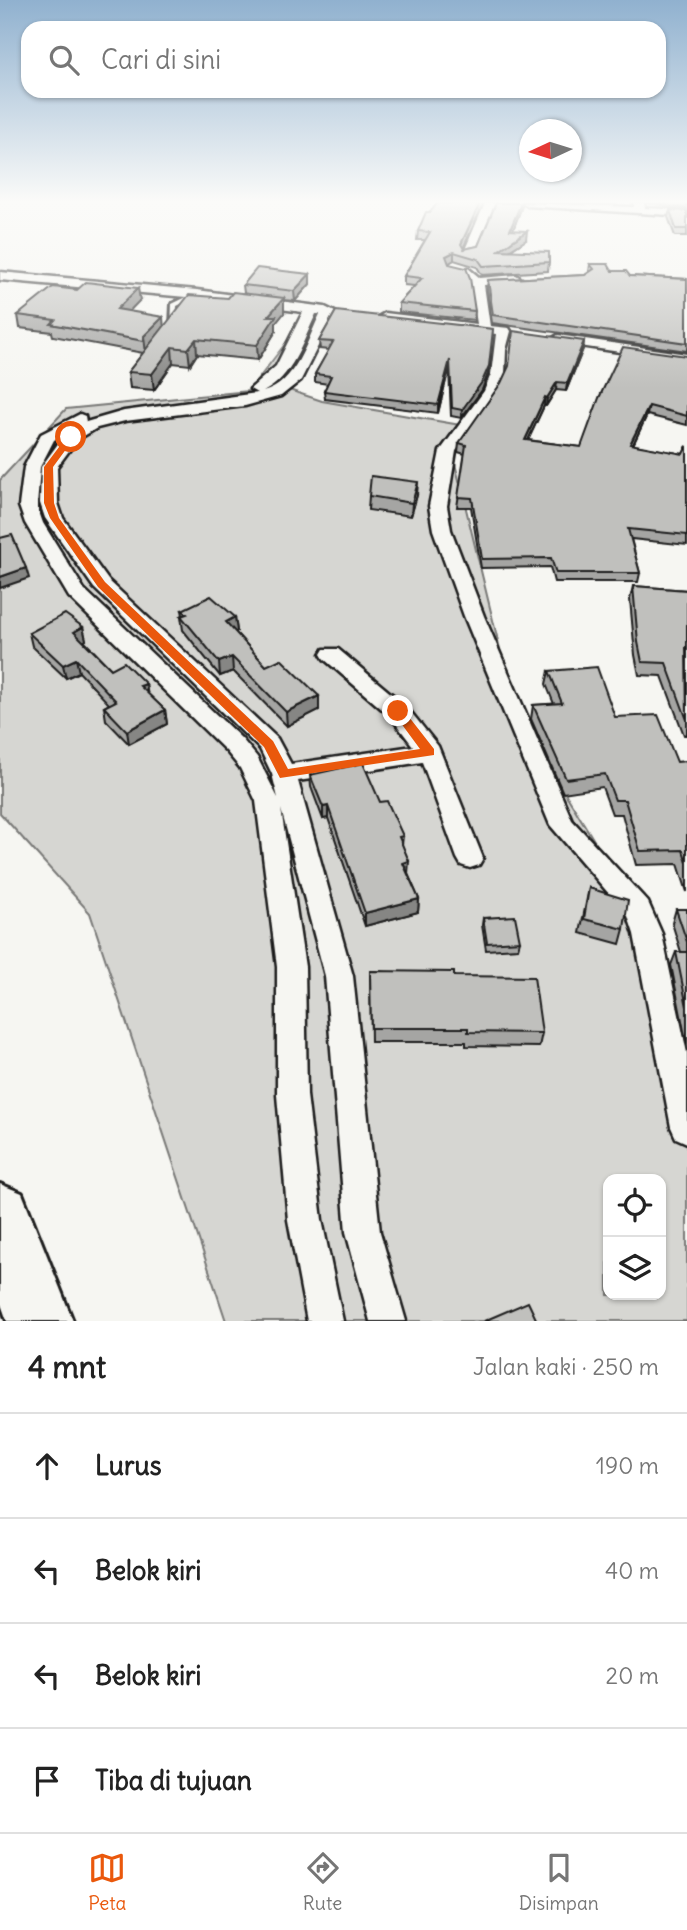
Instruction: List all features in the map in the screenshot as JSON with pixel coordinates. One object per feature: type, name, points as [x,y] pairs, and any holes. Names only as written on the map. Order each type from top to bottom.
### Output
[{"type":"highway","points":[[0,1215],[40,1321]]},
{"type":"street","points":[[17,265],[133,280],[160,285],[167,291]]},
{"type":"street","points":[[453,267],[472,273],[502,331],[498,374],[491,391],[448,452],[438,506],[442,530],[474,616],[562,825],[639,910],[648,934],[687,1128]]},
{"type":"street","points":[[0,276],[197,294],[327,312],[285,379],[245,392],[110,410],[76,420],[47,438],[32,467],[28,506],[34,523],[76,593],[234,745],[248,763],[268,801],[290,967],[292,1095],[304,1220],[325,1321]]},
{"type":"street","points":[[477,282],[535,278]]},
{"type":"street","points":[[369,316],[502,331]]},
{"type":"street","points":[[543,337],[687,358]]},
{"type":"street","points":[[285,379],[286,388],[245,401],[124,416],[91,425],[71,437],[49,467],[49,503],[54,518],[102,584],[268,744],[284,774],[339,975],[363,1232],[388,1321]]},
{"type":"street","points":[[331,654],[398,711],[430,752],[470,858]]},
{"type":"street","points":[[284,774],[430,752]]},
{"type":"lane","points":[[165,335],[173,327],[174,305],[197,294]]},
{"type":"shaded area","points":[[311,310],[328,312],[286,389],[322,401],[466,426],[451,447],[515,711],[637,911],[687,1144],[687,1321],[226,1321],[90,913],[0,813],[0,480],[66,409],[249,391]]},
{"type":"building","points":[[411,265],[452,265],[466,268],[475,311],[399,303],[422,278],[404,276]]},
{"type":"building","points":[[591,265],[608,265],[612,271],[626,271],[630,276],[687,279],[687,343],[493,315],[488,280],[585,275],[594,269]]},
{"type":"building","points":[[257,268],[310,274],[294,291],[243,285]]},
{"type":"building","points":[[86,282],[138,288],[117,309],[163,317],[144,336],[144,341],[51,324],[55,320],[18,315],[53,287],[77,290]]},
{"type":"building","points":[[233,292],[284,298],[268,316],[276,316],[257,345],[196,339],[188,349],[172,347],[152,374],[128,372],[189,295],[228,298]]},
{"type":"building","points":[[336,311],[493,329],[489,366],[482,382],[462,410],[452,408],[450,360],[438,405],[324,391],[331,376],[315,374],[333,342],[319,341]]},
{"type":"building","points":[[513,331],[584,341],[567,383],[557,382],[547,398],[545,397],[525,440],[581,447],[599,398],[623,347],[687,356],[687,416],[649,406],[630,444],[683,454],[687,446],[687,535],[628,529],[640,573],[556,573],[551,558],[482,559],[472,498],[458,497],[466,445],[459,443],[501,383],[509,366]]},
{"type":"building","points":[[371,476],[418,482],[412,503],[369,496]]},
{"type":"building","points":[[12,535],[26,568],[0,577],[0,538]]},
{"type":"building","points":[[633,586],[687,590],[687,720],[666,663],[642,662]]},
{"type":"building","points":[[211,596],[235,617],[226,622],[266,666],[281,659],[319,696],[286,712],[232,657],[219,662],[181,616],[187,614],[182,610]]},
{"type":"building","points":[[65,614],[83,627],[74,632],[111,669],[124,662],[146,684],[140,686],[165,710],[127,731],[104,707],[116,701],[76,659],[63,665],[29,633]]},
{"type":"building","points":[[597,667],[615,717],[658,715],[677,762],[687,761],[687,863],[683,850],[640,851],[625,800],[615,800],[605,774],[566,779],[533,705],[562,703],[549,671]]},
{"type":"building","points":[[363,763],[380,802],[387,801],[403,836],[399,837],[409,861],[403,863],[419,899],[365,913],[328,806],[323,807],[310,775]]},
{"type":"building","points":[[589,888],[628,900],[624,929],[584,919]]},
{"type":"building","points":[[676,909],[687,909],[687,942]]},
{"type":"building","points":[[515,916],[520,941],[487,943],[483,918]]},
{"type":"building","points":[[676,952],[687,952],[687,1007]]},
{"type":"building","points":[[370,971],[534,977],[542,1033],[468,1032],[468,1028],[371,1028]]},
{"type":"building","points":[[528,1302],[537,1321],[484,1321]]},
{"type":"route","points":[[71,437],[49,467],[49,503],[54,518],[102,584],[268,744],[284,774],[430,752],[398,711]]}]
